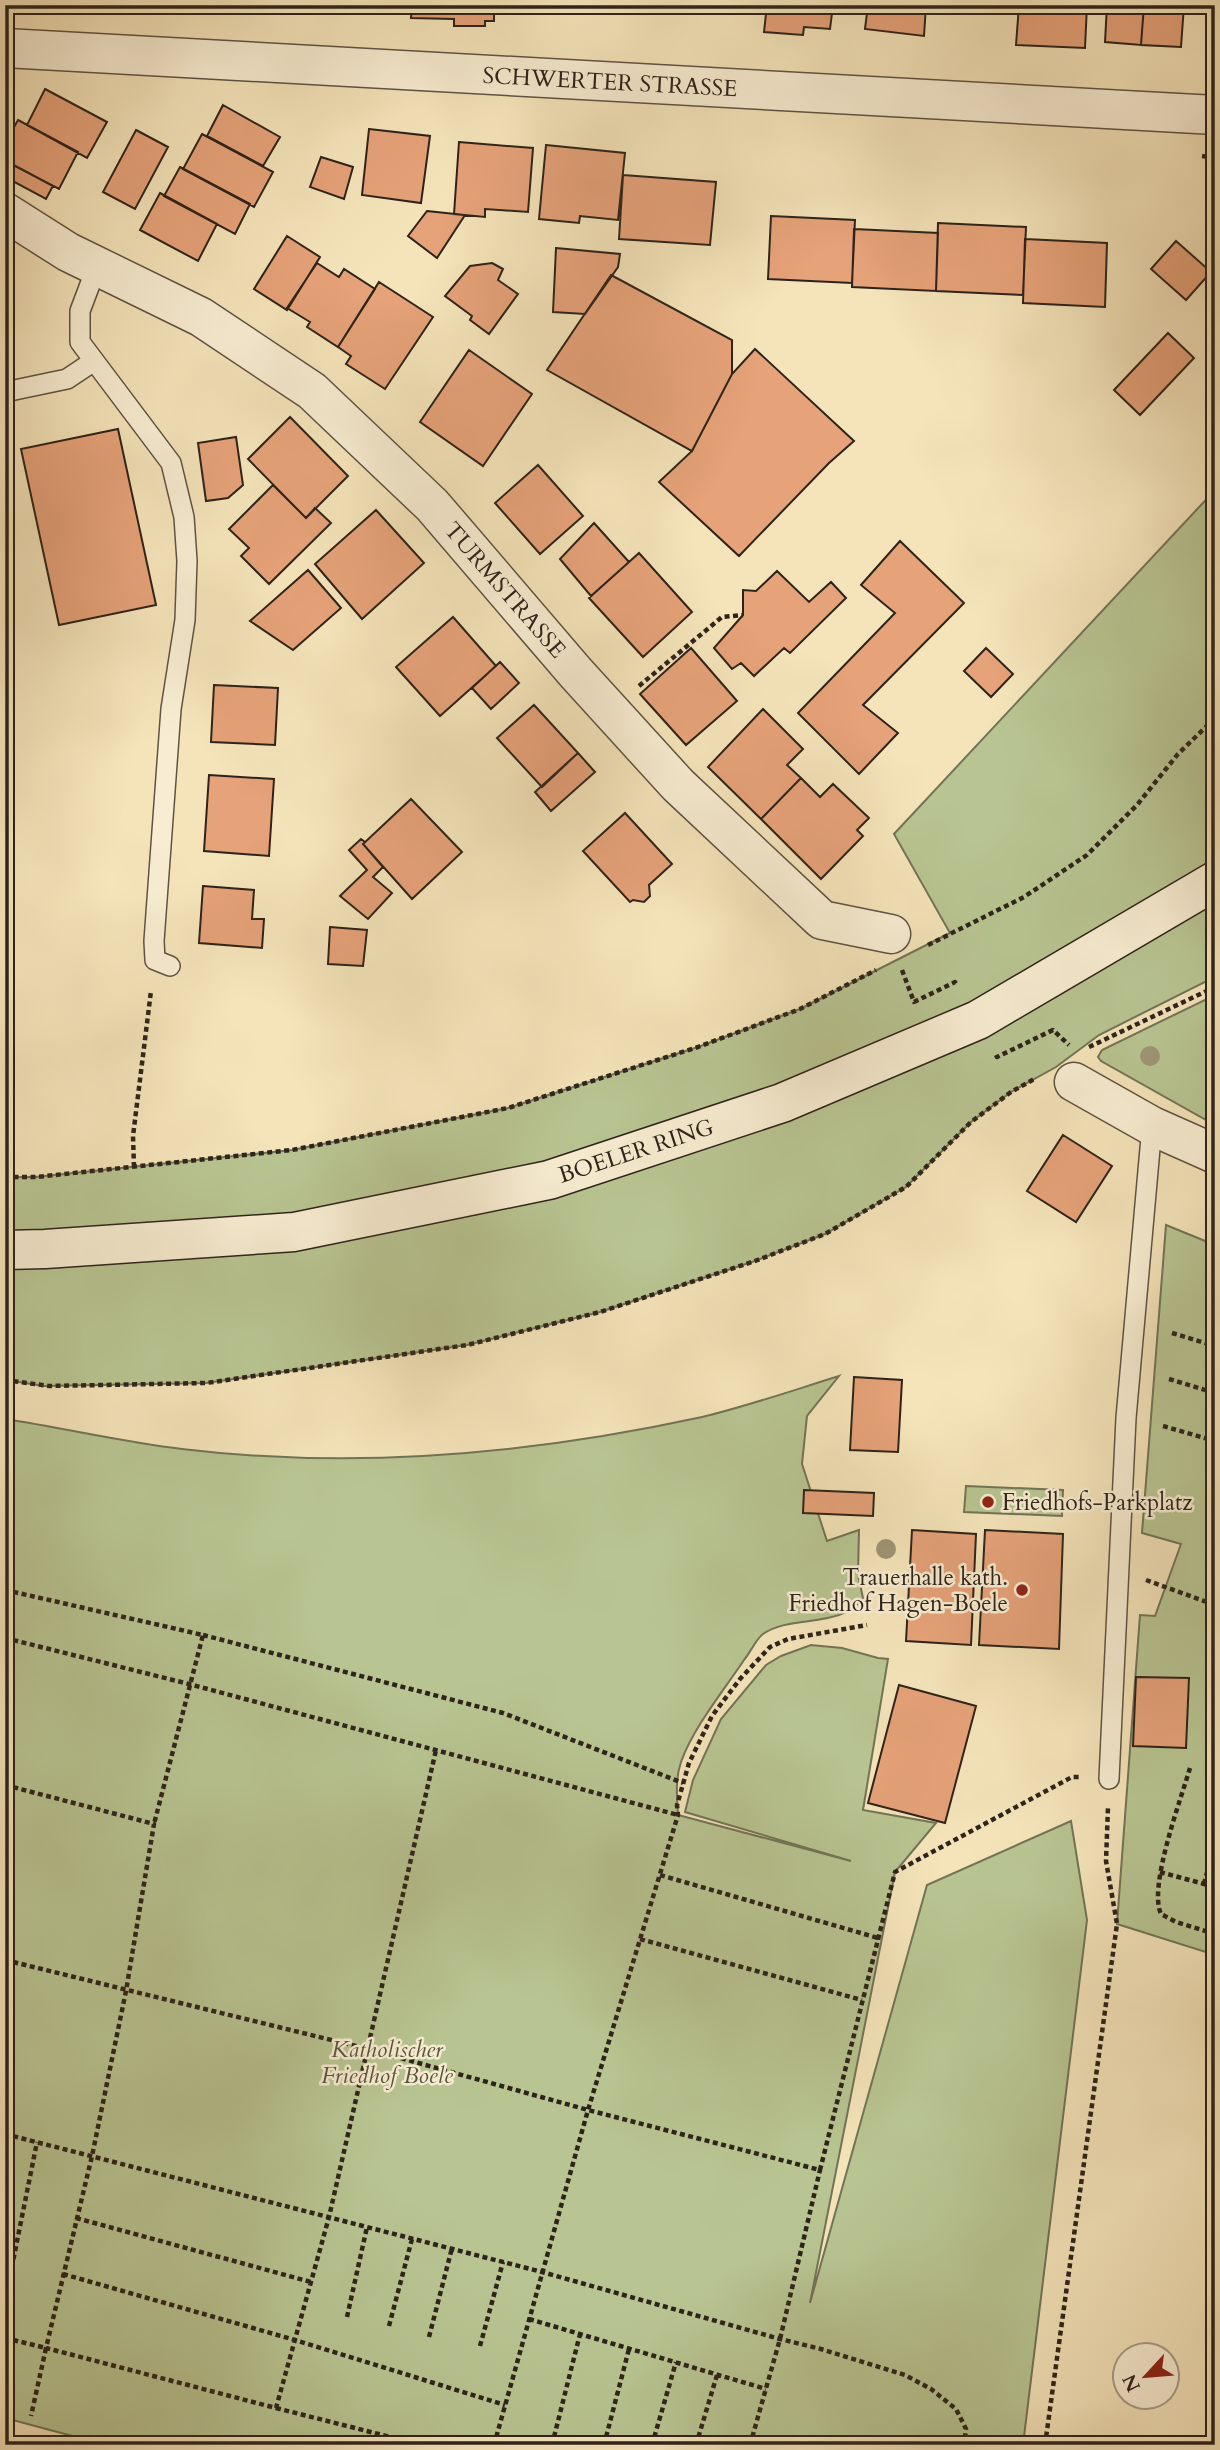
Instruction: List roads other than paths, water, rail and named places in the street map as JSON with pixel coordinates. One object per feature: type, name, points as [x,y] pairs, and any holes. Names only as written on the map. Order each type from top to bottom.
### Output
[{"type":"street","name":"SCHWERTER STRASSE","points":[[5,48],[1215,115]]},
{"type":"street","name":"TURMSTRASSE","points":[[5,212],[68,252],[201,317],[313,391],[432,505],[678,785],[822,920],[899,950]]},
{"type":"street","name":"BOELER RING","points":[[5,1250],[45,1250],[294,1232],[549,1180],[782,1103],[978,1020],[1215,881]]},
{"type":"street","points":[[1065,1069],[1152,1126],[1215,1154]]},
{"type":"lane","points":[[97,266],[80,311],[80,342],[171,463],[184,517],[187,561],[184,620],[171,709],[154,941],[163,963]]},
{"type":"lane","points":[[5,392],[66,379],[94,361]]},
{"type":"lane","points":[[1109,1779],[1126,1418],[1152,1126]]},
{"type":"place","name":"Friedhofs-Parkplatz","points":[[988,1502]]},
{"type":"place","name":"Trauerhalle kath. Friedhof Hagen-Boele","points":[[1022,1590]]},
{"type":"park label","name":"Katholischer Friedhof Boele","points":[[387,2062]]}]
